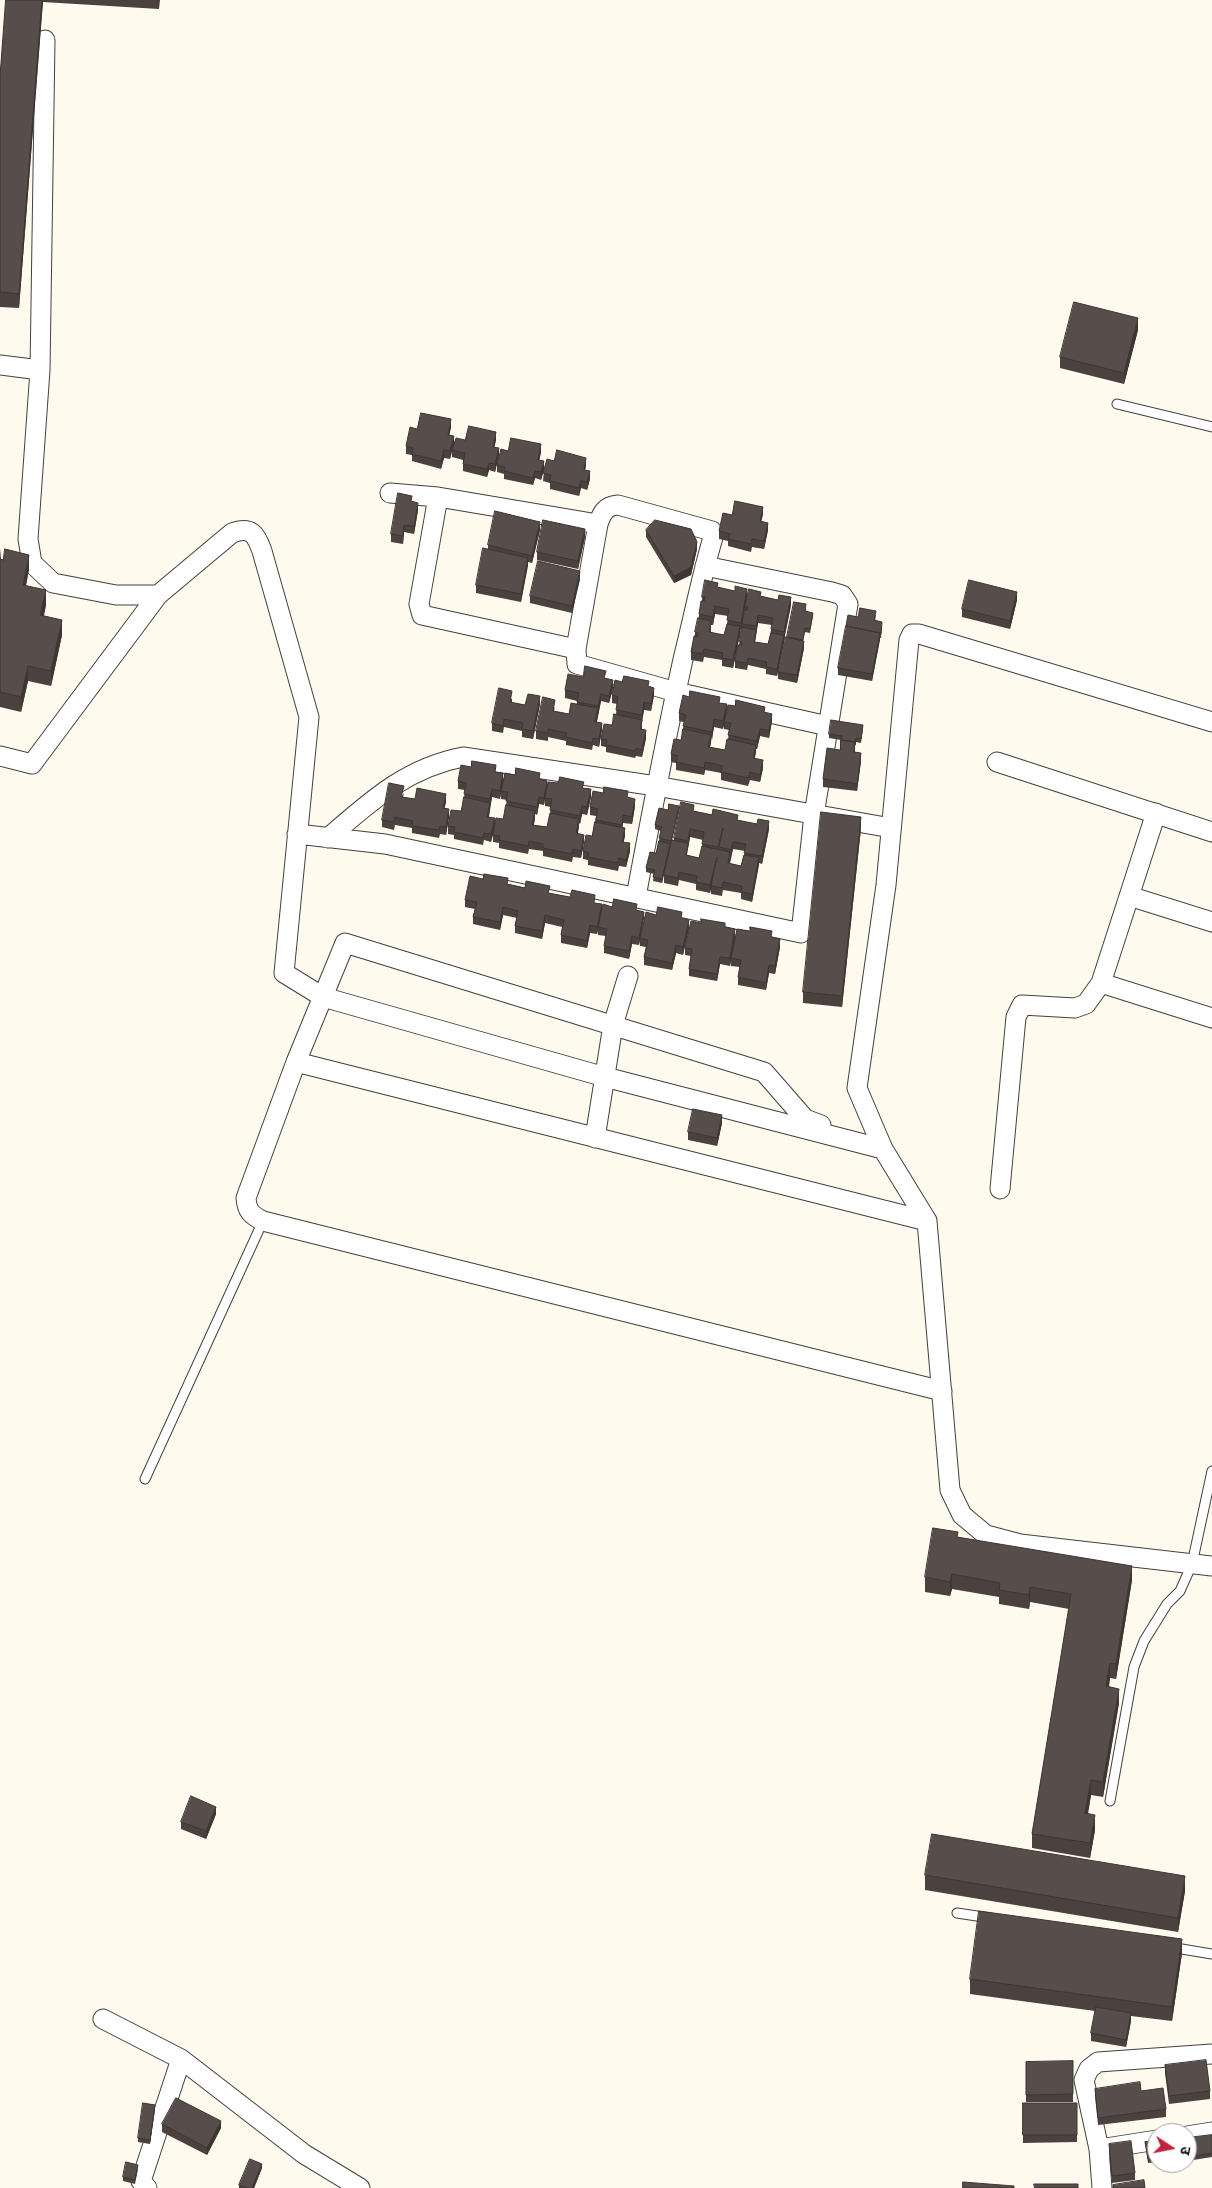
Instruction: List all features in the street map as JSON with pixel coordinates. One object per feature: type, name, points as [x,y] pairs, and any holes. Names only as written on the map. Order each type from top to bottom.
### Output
[{"type":"street","points":[[45,40],[40,370],[28,539],[24,563],[53,583],[116,595],[158,595]]},
{"type":"street","points":[[0,365],[40,370]]},
{"type":"street","points":[[390,493],[438,497],[598,524]]},
{"type":"street","points":[[438,497],[419,604],[422,615],[576,649]]},
{"type":"street","points":[[636,897],[656,786],[676,692],[714,534],[712,531],[618,504],[611,506],[603,512],[598,524],[576,649],[577,664],[676,692],[828,726]]},
{"type":"street","points":[[0,756],[32,764],[158,595],[232,533],[241,530],[250,532],[256,536],[309,717],[284,974],[323,997],[605,1077],[882,1148]]},
{"type":"street","points":[[298,834],[385,844],[801,934],[814,815],[848,604],[842,595],[705,566]]},
{"type":"street","points":[[1212,722],[919,634],[912,634],[909,640],[886,885],[857,1088],[882,1148],[927,1222],[950,1490],[962,1515],[986,1534],[1020,1544],[1212,1566]]},
{"type":"street","points":[[328,838],[381,792],[412,773],[440,761],[463,756],[656,786],[891,828]]},
{"type":"street","points":[[997,762],[1212,832]]},
{"type":"street","points":[[1000,1189],[1016,1017],[1022,1005],[1075,1008],[1086,1004],[1100,983],[1156,814]]},
{"type":"street","points":[[1129,896],[1212,922]]},
{"type":"street","points":[[882,1148],[805,1119],[764,1072],[345,943],[296,1062],[246,1198],[247,1208],[252,1215],[263,1221],[942,1391]]},
{"type":"street","points":[[595,1138],[613,1026],[628,976]]},
{"type":"street","points":[[1100,983],[1212,1018]]},
{"type":"street","points":[[296,1062],[927,1222]]},
{"type":"street","points":[[103,2019],[181,2059],[304,2154],[360,2188]]},
{"type":"street","points":[[1102,2188],[1099,2149],[1084,2080],[1089,2069],[1098,2062],[1212,2054]]},
{"type":"street","points":[[147,2188],[141,2182],[181,2059]]},
{"type":"street","points":[[1197,2134],[1212,2132]]},
{"type":"street","points":[[1099,2149],[1147,2142]]},
{"type":"lane","points":[[1117,404],[1212,427]]},
{"type":"lane","points":[[145,1479],[263,1221]]},
{"type":"lane","points":[[1110,1801],[1134,1667],[1144,1641],[1167,1604],[1180,1591],[1192,1564],[1212,1471]]},
{"type":"lane","points":[[957,1913],[996,1919]]},
{"type":"lane","points":[[1163,1946],[1212,1954]]},
{"type":"building","points":[[6,0],[42,0],[19,294],[0,292],[0,77]]},
{"type":"building","points":[[1074,302],[1138,318],[1124,373],[1060,357]]},
{"type":"building","points":[[421,413],[451,419],[448,435],[454,436],[450,451],[444,450],[441,461],[412,454],[413,448],[406,446],[410,427],[417,429]]},
{"type":"building","points":[[469,426],[496,432],[493,447],[499,448],[495,464],[489,463],[487,469],[463,464],[465,453],[452,450],[456,438],[465,440]]},
{"type":"building","points":[[511,438],[541,444],[538,460],[544,461],[541,472],[535,471],[533,478],[504,471],[505,467],[497,465],[501,449],[508,451]]},
{"type":"building","points":[[557,450],[586,458],[584,470],[590,471],[587,482],[581,481],[579,488],[550,481],[551,475],[543,473],[547,459],[554,461]]},
{"type":"building","points":[[398,493],[412,496],[411,501],[418,503],[414,526],[404,525],[403,536],[391,534]]},
{"type":"building","points":[[735,501],[763,507],[760,521],[768,523],[764,541],[752,539],[751,544],[728,539],[730,534],[719,531],[723,513],[732,515]]},
{"type":"building","points":[[495,511],[540,522],[532,556],[488,545]]},
{"type":"building","points":[[543,520],[585,529],[578,561],[537,552]]},
{"type":"building","points":[[655,520],[691,529],[697,542],[691,567],[674,576],[646,530]]},
{"type":"building","points":[[483,548],[528,558],[521,594],[476,585]]},
{"type":"building","points":[[5,549],[29,555],[23,585],[46,590],[40,615],[62,620],[51,671],[28,666],[21,697],[0,692],[0,559],[3,560]]},
{"type":"building","points":[[538,561],[580,571],[572,606],[530,596]]},
{"type":"building","points":[[705,580],[718,583],[717,587],[735,591],[735,586],[747,589],[741,623],[727,620],[729,609],[715,606],[713,617],[699,614],[701,601],[704,601],[705,597],[702,597]]},
{"type":"building","points":[[969,580],[1017,592],[1010,621],[962,609]]},
{"type":"building","points":[[749,589],[761,592],[760,596],[778,600],[779,595],[791,597],[784,632],[771,629],[773,618],[758,615],[756,626],[742,624],[744,610],[747,610],[748,607],[745,606]]},
{"type":"building","points":[[794,602],[806,604],[805,611],[813,613],[810,629],[805,628],[803,640],[787,637]]},
{"type":"building","points":[[860,608],[876,611],[874,620],[882,622],[881,634],[846,626],[848,615],[858,617]]},
{"type":"building","points":[[698,618],[711,621],[709,632],[724,635],[727,624],[740,626],[733,660],[722,658],[723,653],[704,649],[703,654],[691,652],[694,636],[697,637],[698,633],[695,632]]},
{"type":"building","points":[[846,626],[880,633],[872,674],[838,668]]},
{"type":"building","points":[[742,627],[756,630],[754,642],[768,644],[771,633],[784,635],[777,669],[766,667],[767,662],[748,658],[747,663],[735,661],[738,645],[742,645],[742,642],[739,641]]},
{"type":"building","points":[[785,637],[804,641],[797,675],[778,672]]},
{"type":"building","points":[[585,666],[606,671],[604,678],[613,680],[609,696],[601,694],[598,706],[577,702],[579,693],[565,690],[568,674],[583,677]]},
{"type":"building","points":[[624,676],[649,681],[648,686],[654,688],[651,704],[644,702],[642,715],[616,710],[618,697],[612,695],[615,680],[622,682]]},
{"type":"building","points":[[499,688],[512,691],[510,702],[525,705],[528,694],[540,696],[533,731],[522,729],[523,723],[504,719],[503,726],[492,723]]},
{"type":"building","points":[[690,691],[720,697],[719,703],[727,704],[723,721],[714,719],[712,732],[683,726],[686,715],[679,713],[683,695],[689,697]]},
{"type":"building","points":[[543,697],[555,700],[553,711],[569,714],[571,703],[598,708],[595,722],[602,723],[599,739],[593,738],[592,743],[566,737],[567,733],[548,729],[548,733],[536,731]]},
{"type":"building","points":[[736,700],[765,707],[764,712],[772,714],[769,730],[760,729],[757,741],[728,735],[731,723],[724,722],[728,705],[735,706]]},
{"type":"building","points":[[614,714],[642,720],[640,729],[646,730],[642,750],[636,748],[635,751],[606,745],[607,740],[601,739],[604,724],[612,725]]},
{"type":"building","points":[[831,720],[863,725],[861,739],[856,738],[855,745],[855,742],[841,740],[842,736],[829,734]]},
{"type":"building","points":[[683,729],[711,735],[708,747],[725,750],[727,739],[756,745],[753,758],[763,760],[760,775],[750,772],[748,778],[721,772],[722,766],[716,764],[705,762],[704,768],[676,762],[678,756],[671,754],[674,739],[681,740]]},
{"type":"building","points":[[841,740],[855,742],[854,752],[861,753],[857,784],[823,779],[827,748],[840,750]]},
{"type":"building","points":[[472,761],[496,765],[495,772],[503,773],[500,791],[492,789],[490,799],[464,794],[466,783],[458,781],[461,765],[471,767]]},
{"type":"building","points":[[516,768],[540,773],[539,779],[547,781],[544,798],[539,797],[537,807],[506,801],[508,792],[501,791],[505,773],[515,775]]},
{"type":"building","points":[[560,777],[584,782],[582,788],[591,789],[587,807],[582,806],[580,816],[550,810],[552,799],[545,798],[548,782],[558,783]]},
{"type":"building","points":[[389,783],[404,786],[401,797],[415,799],[417,788],[446,794],[443,808],[449,809],[446,827],[440,826],[439,830],[412,826],[413,821],[395,817],[394,822],[382,820]]},
{"type":"building","points":[[604,787],[628,791],[627,797],[635,799],[632,817],[623,815],[622,825],[596,820],[598,809],[590,807],[593,791],[603,793]]},
{"type":"building","points":[[464,797],[490,803],[487,817],[495,818],[491,834],[484,833],[483,838],[454,832],[455,827],[448,826],[451,810],[461,811]]},
{"type":"building","points":[[681,802],[694,805],[693,811],[712,815],[713,809],[738,815],[737,820],[757,824],[758,819],[769,821],[762,856],[744,853],[746,844],[733,842],[731,850],[719,847],[723,828],[718,847],[702,844],[704,832],[690,829],[688,841],[674,838]]},
{"type":"building","points":[[669,804],[679,806],[671,841],[659,838],[662,827],[655,825],[659,808],[668,810]]},
{"type":"building","points":[[506,805],[535,811],[532,825],[547,827],[550,813],[579,819],[576,833],[584,835],[581,851],[573,849],[572,854],[543,848],[543,844],[529,841],[528,846],[499,840],[500,836],[493,835],[496,818],[503,819]]},
{"type":"building","points":[[821,812],[861,817],[842,996],[803,992]]},
{"type":"building","points":[[595,822],[625,828],[622,842],[630,843],[626,860],[619,858],[618,863],[588,857],[589,853],[583,851],[586,835],[592,836]]},
{"type":"building","points":[[672,840],[688,843],[686,855],[699,858],[702,846],[730,852],[728,863],[741,866],[744,855],[759,857],[752,894],[741,892],[742,886],[723,882],[722,888],[711,886],[717,857],[710,885],[696,882],[697,876],[679,872],[678,878],[664,875]]},
{"type":"building","points":[[659,841],[670,844],[662,879],[653,877],[655,870],[646,868],[650,852],[656,853]]},
{"type":"building","points":[[484,874],[508,878],[507,884],[525,888],[526,881],[550,886],[548,893],[570,897],[572,890],[595,895],[594,903],[602,904],[597,927],[590,925],[587,941],[561,935],[564,920],[545,915],[542,931],[515,926],[518,911],[503,907],[500,922],[473,917],[477,902],[465,900],[470,876],[483,879]]},
{"type":"building","points":[[614,899],[637,904],[636,910],[644,912],[639,938],[632,936],[629,951],[604,946],[607,929],[598,927],[603,904],[612,907]]},
{"type":"building","points":[[658,907],[682,912],[681,918],[689,920],[683,947],[676,945],[672,963],[644,957],[648,940],[640,938],[646,912],[656,915]]},
{"type":"building","points":[[701,919],[725,923],[725,927],[735,929],[730,958],[720,957],[717,974],[689,969],[692,949],[685,948],[691,921],[701,923]]},
{"type":"building","points":[[750,927],[772,931],[771,937],[780,939],[775,966],[769,965],[766,983],[738,977],[741,960],[731,958],[737,929],[750,931]]},
{"type":"building","points":[[693,1109],[722,1115],[717,1138],[688,1132]]},
{"type":"building","points":[[933,1528],[958,1532],[957,1537],[1132,1566],[1116,1664],[1110,1663],[1106,1686],[1119,1689],[1103,1782],[1091,1780],[1085,1813],[1095,1815],[1090,1843],[1032,1834],[1071,1594],[1030,1587],[1029,1595],[999,1590],[1000,1583],[952,1574],[950,1582],[925,1577]]},
{"type":"building","points":[[191,1796],[216,1807],[206,1831],[181,1822]]},
{"type":"building","points":[[932,1834],[1185,1876],[1178,1918],[925,1875]]},
{"type":"building","points":[[979,1911],[1182,1939],[1172,2007],[970,1979]]},
{"type":"building","points":[[1096,2007],[1131,2013],[1126,2040],[1091,2033]]},
{"type":"building","points":[[1206,2060],[1210,2091],[1169,2096],[1165,2065]]},
{"type":"building","points":[[1073,2061],[1073,2094],[1026,2095],[1026,2062]]},
{"type":"building","points":[[1140,2082],[1141,2091],[1163,2088],[1166,2109],[1098,2118],[1095,2089]]},
{"type":"building","points":[[176,2098],[221,2121],[207,2148],[162,2124]]},
{"type":"building","points":[[143,2103],[155,2105],[150,2140],[138,2138]]},
{"type":"building","points":[[1023,2103],[1077,2103],[1077,2135],[1023,2135]]},
{"type":"building","points":[[1212,2135],[1212,2153],[1197,2155],[1197,2137]]},
{"type":"building","points":[[1131,2141],[1135,2173],[1112,2176],[1109,2144]]},
{"type":"building","points":[[250,2159],[262,2164],[252,2188],[247,2188],[239,2185]]},
{"type":"building","points":[[126,2162],[138,2165],[135,2180],[123,2177]]},
{"type":"building","points":[[1144,2180],[1145,2188],[1113,2188],[1113,2185]]},
{"type":"building","points":[[963,2182],[1014,2186],[1014,2188],[963,2188]]},
{"type":"building","points":[[1034,2184],[1078,2184],[1078,2188],[1035,2188]]}]
